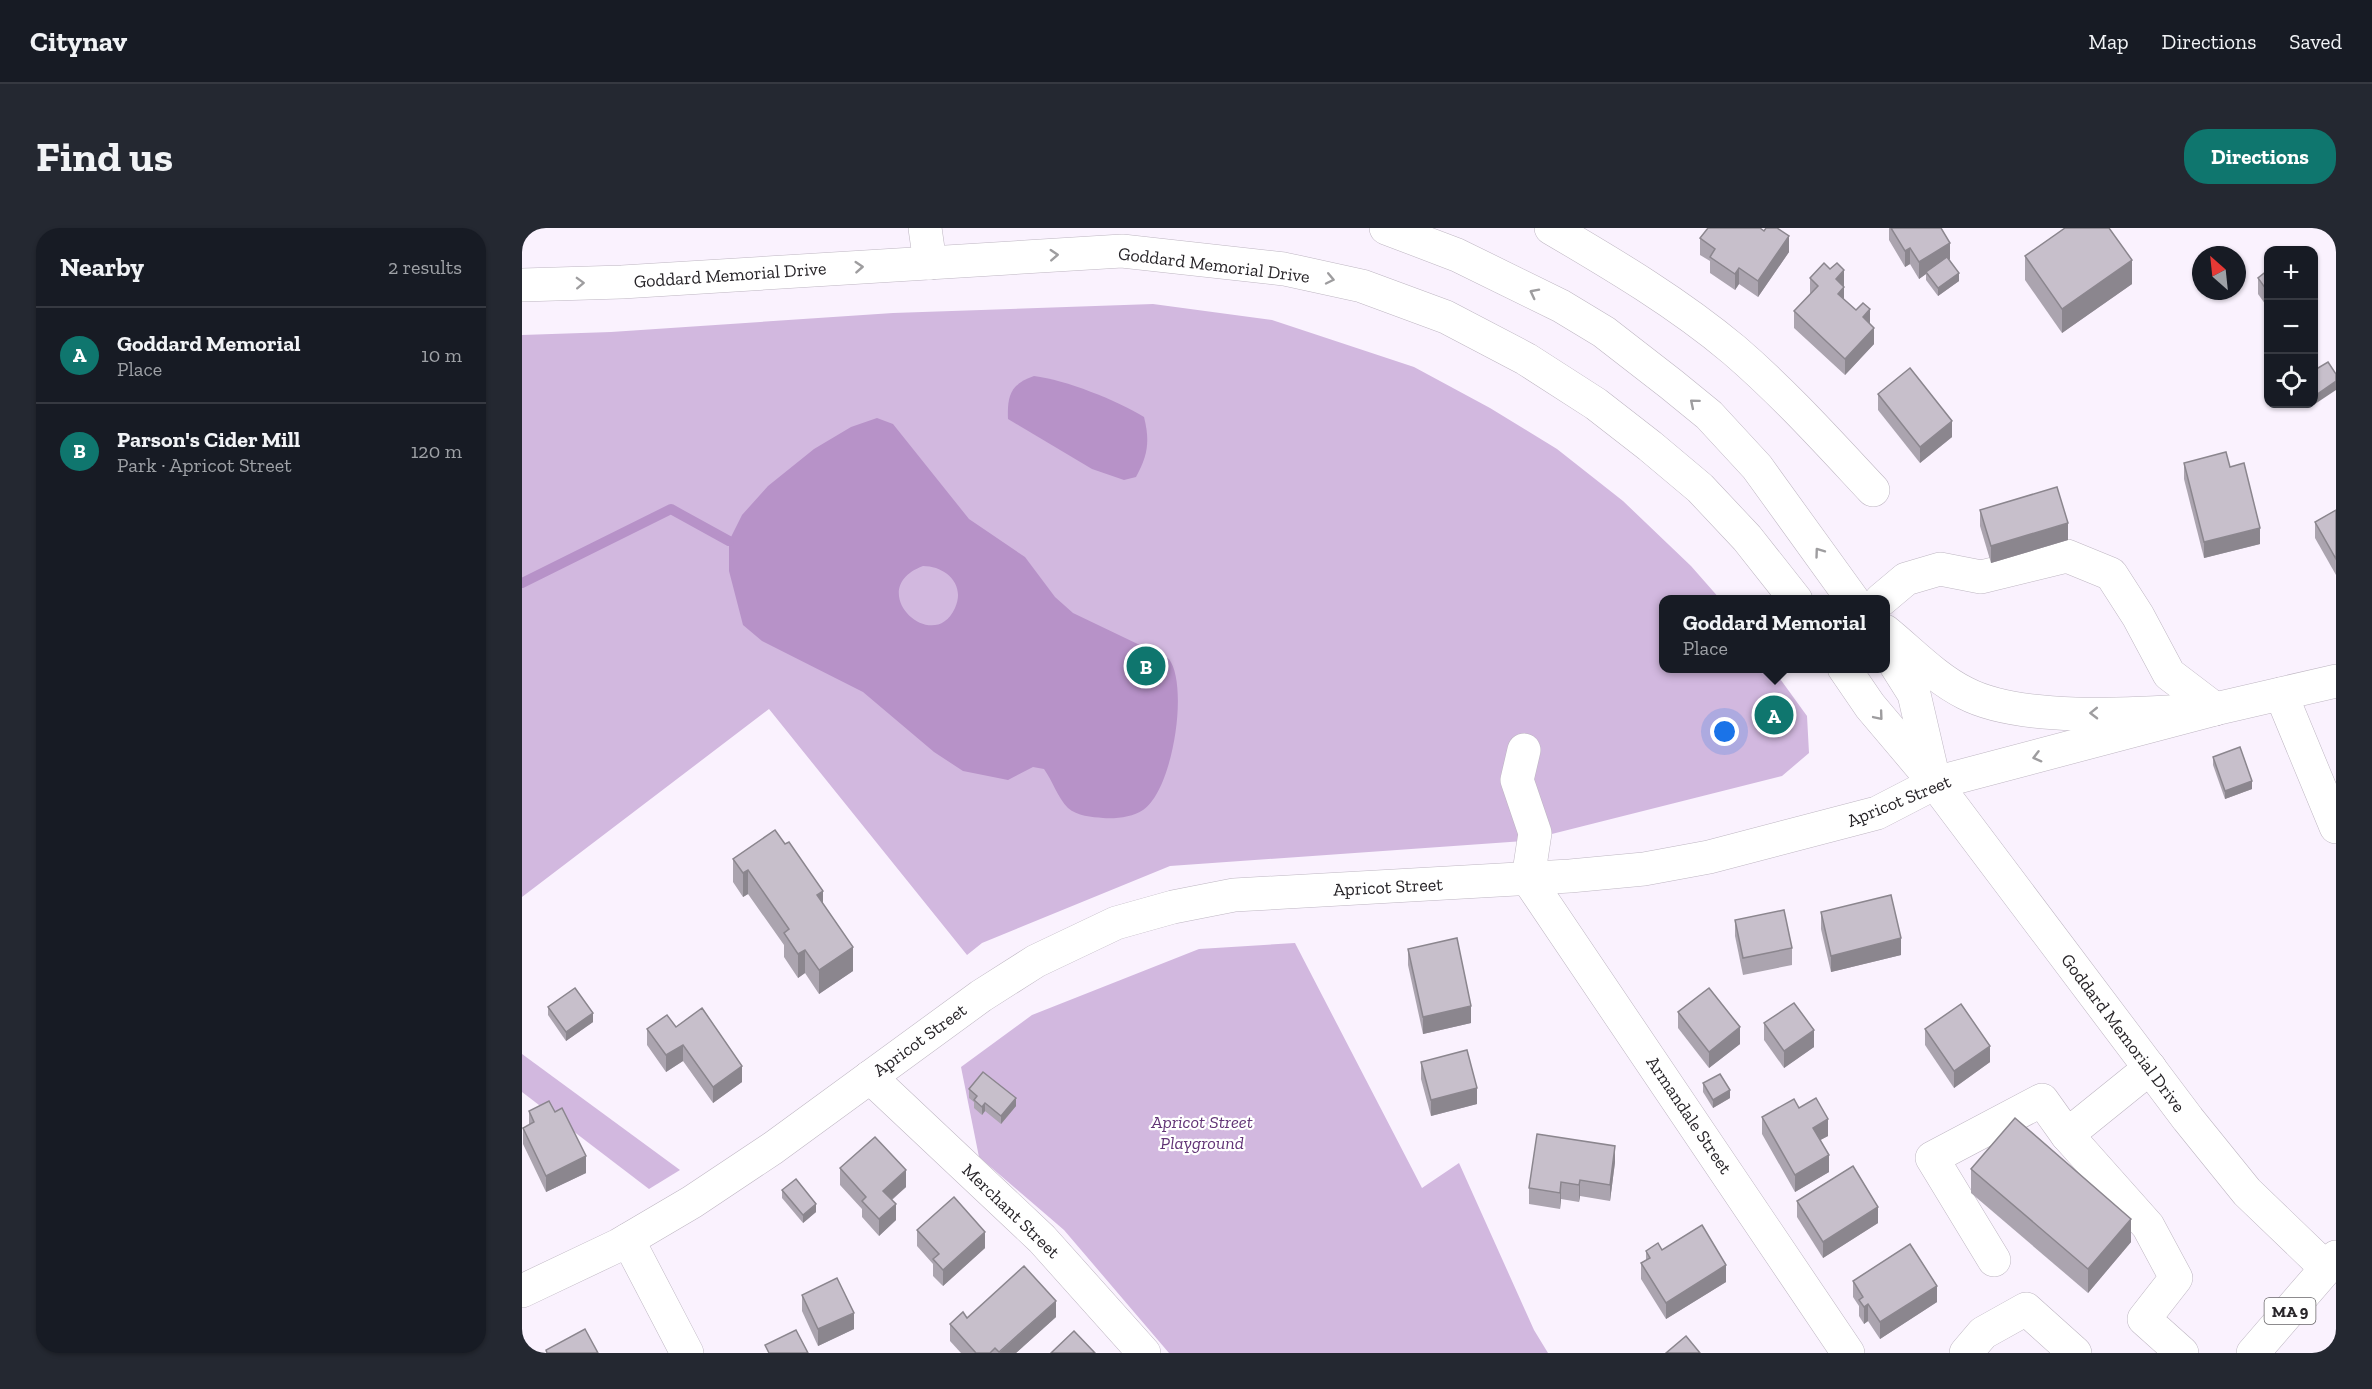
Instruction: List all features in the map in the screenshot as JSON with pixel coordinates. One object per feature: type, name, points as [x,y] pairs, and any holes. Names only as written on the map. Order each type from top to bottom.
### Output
[{"type":"main road","points":[[925,228],[930,263]]},
{"type":"main road","points":[[1551,228],[1638,280],[1732,349],[1797,408],[1873,490]]},
{"type":"main road","points":[[1406,231],[1579,316],[1604,332],[1691,399],[1709,415],[1756,467],[1849,595]]},
{"type":"main road","name":"Goddard Memorial Drive","points":[[522,285],[622,282],[1122,251],[1284,269],[1362,286],[1446,317],[1526,359],[1596,404],[1650,446],[1723,511],[1792,595]]},
{"type":"main road","points":[[1887,595],[1906,579],[1940,569],[1981,577],[2067,556],[2110,574],[2138,616],[2169,674],[2215,709]]},
{"type":"main road","points":[[1890,635],[1944,681],[1966,694],[1989,702],[2039,711],[2068,713],[2215,709]]},
{"type":"main road","name":"Goddard Memorial Drive","points":[[1890,656],[1914,694],[1935,783]]},
{"type":"main road","name":"Goddard Memorial Drive","points":[[1847,673],[1870,706],[1935,783],[2150,1068],[2247,1192],[2333,1267]]},
{"type":"main road","name":"Apricot Street","points":[[522,1291],[628,1240],[730,1178],[981,996],[1036,961],[1091,934],[1143,915],[1234,895],[1528,879],[1644,868],[1710,858],[1877,813],[1935,783],[2215,709],[2336,681]]},
{"type":"main road","points":[[2281,694],[2336,827]]},
{"type":"main road","points":[[1524,750],[1517,780],[1535,833],[1528,879]]},
{"type":"main road","name":"Armandale Street","points":[[1528,879],[1848,1353]]},
{"type":"main road","points":[[2067,1135],[2150,1068]]},
{"type":"main road","name":"Merchant Street","points":[[870,1077],[1042,1239],[1144,1353]]},
{"type":"main road","points":[[1994,1260],[1932,1158],[2042,1100],[2067,1135],[2148,1226],[2176,1278],[2144,1319],[2182,1353]]},
{"type":"main road","points":[[628,1240],[687,1353]]},
{"type":"main road","name":"MA 9","points":[[2253,1353],[2333,1267]]},
{"type":"main road","points":[[1966,1353],[1983,1333],[2026,1309],[2075,1353]]},
{"type":"green space","points":[[1153,304],[1272,320],[1414,367],[1490,408],[1557,449],[1623,501],[1691,566],[1716,595],[1659,595],[1659,673],[1776,673],[1807,716],[1809,753],[1782,776],[1524,841],[1170,866],[982,943],[967,955],[769,709],[522,897],[522,335],[611,332],[893,313]]},
{"type":"green space","name":"Apricot Street Playground","points":[[1295,943],[1422,1188],[1459,1163],[1534,1330],[1548,1353],[1169,1353],[1064,1230],[979,1157],[961,1067],[1032,1015],[1199,949]]},
{"type":"green space","points":[[522,1054],[680,1170],[649,1189],[522,1092]]},
{"type":"shaded area","points":[[1034,376],[1090,392],[1144,417],[1147,448],[1136,477],[1124,480],[1092,469],[1008,419],[1008,403],[1012,391],[1020,383]]},
{"type":"shaded area","points":[[877,418],[893,424],[969,519],[1025,557],[1055,597],[1073,613],[1169,659],[1175,672],[1178,691],[1175,737],[1163,782],[1154,799],[1143,810],[1129,816],[1113,818],[1089,817],[1076,813],[1064,804],[1044,769],[1033,767],[1008,780],[963,771],[934,752],[863,692],[762,641],[743,625],[729,571],[729,541],[742,515],[768,486],[814,449],[851,427]],"holes":[[[923,566],[946,573],[956,584],[958,591],[955,608],[945,621],[932,625],[919,622],[908,614],[901,602],[899,589],[906,576]]]},
{"type":"building","points":[[1708,228],[1760,228],[1764,231],[1766,228],[1777,228],[1789,236],[1758,281],[1739,268],[1735,274],[1710,257],[1715,249],[1700,238]]},
{"type":"building","points":[[1891,228],[1941,228],[1950,243],[1919,262],[1910,248],[1905,251]]},
{"type":"building","points":[[2065,228],[2109,228],[2132,260],[2062,309],[2025,256]]},
{"type":"building","points":[[1947,257],[1959,273],[1938,288],[1926,272]]},
{"type":"building","points":[[1824,263],[1830,269],[1837,263],[1844,270],[1836,279],[1844,287],[1838,294],[1856,310],[1863,303],[1870,309],[1863,317],[1874,328],[1845,359],[1794,311],[1818,286],[1810,278]]},
{"type":"building","points":[[2264,273],[2264,286],[2258,278]]},
{"type":"building","points":[[2328,362],[2336,374],[2336,381],[2318,394],[2318,368]]},
{"type":"building","points":[[1910,368],[1952,421],[1920,447],[1878,394]]},
{"type":"building","points":[[2226,452],[2230,467],[2244,463],[2260,528],[2204,542],[2184,463]]},
{"type":"building","points":[[2057,487],[2068,523],[1991,546],[1980,510]]},
{"type":"building","points":[[2336,510],[2336,559],[2315,522]]},
{"type":"building","points":[[2240,747],[2252,781],[2225,791],[2213,757]]},
{"type":"building","points":[[775,830],[785,844],[789,842],[823,891],[817,895],[853,947],[819,970],[805,950],[798,954],[784,933],[789,929],[748,870],[743,873],[733,859]]},
{"type":"building","points":[[1891,895],[1901,938],[1831,956],[1821,912]]},
{"type":"building","points":[[1784,910],[1792,948],[1743,958],[1735,920]]},
{"type":"building","points":[[1457,938],[1471,1006],[1423,1017],[1408,949]]},
{"type":"building","points":[[575,988],[593,1013],[566,1032],[548,1007]]},
{"type":"building","points":[[1709,988],[1740,1027],[1709,1052],[1678,1012]]},
{"type":"building","points":[[1794,1003],[1814,1030],[1784,1051],[1764,1023]]},
{"type":"building","points":[[1961,1004],[1990,1046],[1954,1071],[1925,1029]]},
{"type":"building","points":[[702,1008],[742,1066],[713,1087],[683,1045],[666,1055],[647,1029],[667,1015],[676,1027]]},
{"type":"building","points":[[1467,1050],[1477,1088],[1431,1100],[1421,1062]]},
{"type":"building","points":[[983,1072],[1016,1098],[1001,1116],[985,1103],[982,1107],[974,1100],[977,1096],[969,1089]]},
{"type":"building","points":[[1720,1074],[1730,1090],[1713,1100],[1703,1083]]},
{"type":"building","points":[[1816,1098],[1828,1119],[1813,1128],[1829,1155],[1795,1175],[1762,1117],[1794,1099],[1799,1108]]},
{"type":"building","points":[[549,1101],[555,1112],[562,1108],[586,1156],[546,1176],[523,1128],[534,1122],[529,1111]]},
{"type":"building","points":[[2015,1118],[2131,1219],[2088,1269],[1971,1169]]},
{"type":"building","points":[[1537,1134],[1615,1146],[1610,1185],[1580,1180],[1579,1185],[1561,1182],[1560,1193],[1529,1188]]},
{"type":"building","points":[[875,1137],[906,1170],[883,1191],[896,1204],[879,1219],[862,1201],[866,1197],[840,1168]]},
{"type":"building","points":[[1853,1166],[1878,1207],[1823,1242],[1797,1201]]},
{"type":"building","points":[[796,1179],[816,1204],[803,1215],[782,1190]]},
{"type":"building","points":[[954,1197],[985,1232],[943,1270],[933,1259],[939,1254],[917,1230]]},
{"type":"building","points":[[1702,1225],[1726,1265],[1666,1303],[1641,1263],[1650,1258],[1646,1251],[1658,1243],[1662,1250]]},
{"type":"building","points":[[1910,1244],[1937,1286],[1880,1322],[1868,1304],[1864,1307],[1859,1300],[1863,1297],[1853,1281]]},
{"type":"building","points":[[1024,1266],[1056,1301],[999,1352],[995,1348],[990,1353],[976,1353],[950,1324],[963,1312],[967,1318]]},
{"type":"building","points":[[837,1278],[854,1313],[818,1329],[802,1295]]},
{"type":"building","points":[[585,1329],[598,1353],[547,1353],[546,1350]]},
{"type":"building","points":[[796,1330],[808,1353],[769,1353],[765,1345]]},
{"type":"building","points":[[1074,1331],[1095,1353],[1051,1353]]},
{"type":"building","points":[[1686,1336],[1700,1353],[1666,1353]]},
{"type":"waterway","points":[[522,583],[671,509],[729,541]]},
{"type":"place","name":"Parson's Cider Mill","points":[[1146,666]]},
{"type":"place","name":"Goddard Memorial","points":[[1774,715]]}]
